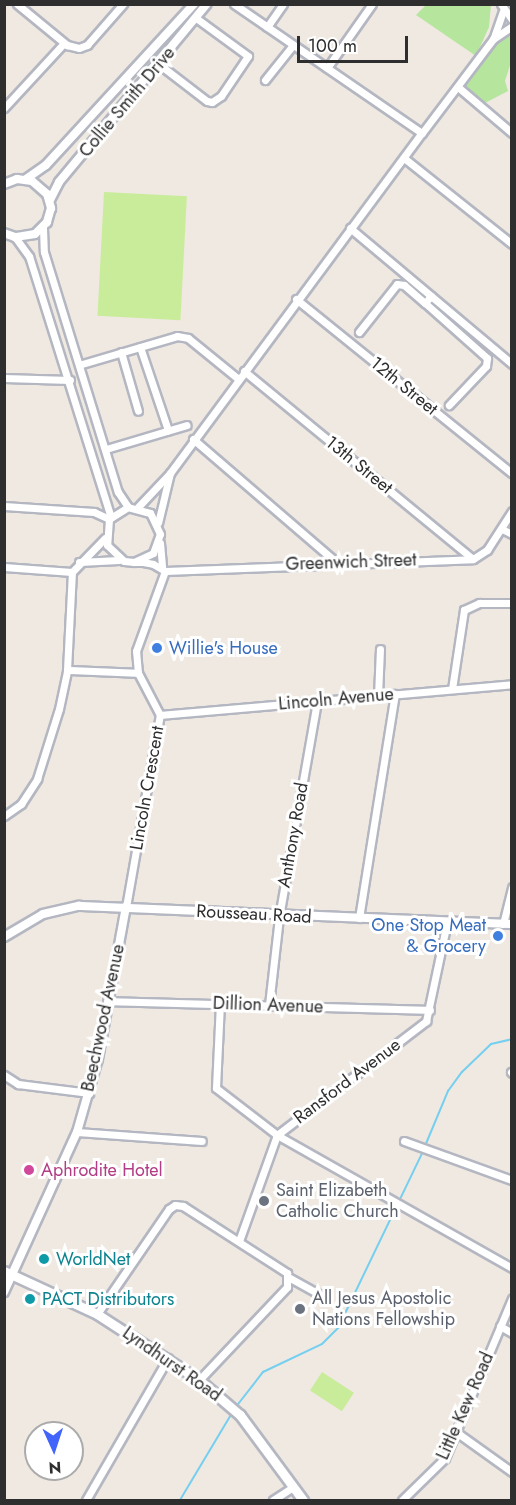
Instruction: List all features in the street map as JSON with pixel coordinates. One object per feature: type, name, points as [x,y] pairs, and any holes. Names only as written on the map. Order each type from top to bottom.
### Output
[{"type":"main road","name":"Lyndhurst Road","points":[[4,1271],[97,1314],[199,1380],[240,1415],[303,1500]]},
{"type":"street","points":[[17,4],[64,43],[73,47],[87,45],[123,4]]},
{"type":"street","name":"Collie Smith Drive","points":[[26,179],[46,165],[194,4]]},
{"type":"street","name":"Collie Smith Drive","points":[[43,228],[50,215],[50,201],[58,182],[160,65],[207,4]]},
{"type":"street","points":[[234,4],[422,133]]},
{"type":"street","points":[[267,27],[283,4]]},
{"type":"street","points":[[327,68],[372,4]]},
{"type":"street","points":[[502,8],[512,20]]},
{"type":"street","points":[[493,39],[502,8]]},
{"type":"street","points":[[160,65],[207,101],[212,102],[221,96],[248,56],[196,18]]},
{"type":"street","points":[[138,507],[170,473],[237,378],[493,39],[512,26]]},
{"type":"street","points":[[4,108],[64,43]]},
{"type":"street","points":[[265,80],[293,45]]},
{"type":"street","points":[[458,87],[512,133]]},
{"type":"street","points":[[404,158],[509,241],[512,233]]},
{"type":"street","points":[[4,184],[26,179],[43,189],[50,201]]},
{"type":"street","points":[[15,237],[35,234],[43,228]]},
{"type":"street","points":[[43,228],[44,252],[82,364],[118,492],[128,507]]},
{"type":"street","points":[[350,228],[512,364]]},
{"type":"street","points":[[4,232],[15,237],[29,256],[70,380],[110,518],[105,538],[78,563],[72,572],[68,670],[37,779],[21,804],[4,816]]},
{"type":"street","points":[[359,332],[396,284],[404,285],[488,358],[486,366],[449,405]]},
{"type":"street","points":[[425,303],[430,296]]},
{"type":"street","name":"12th Street","points":[[296,299],[512,473]]},
{"type":"street","points":[[82,364],[177,336],[188,338],[237,378]]},
{"type":"street","points":[[140,347],[168,430]]},
{"type":"street","points":[[121,352],[138,411]]},
{"type":"street","name":"13th Street","points":[[244,371],[473,559]]},
{"type":"street","points":[[4,378],[70,380]]},
{"type":"street","points":[[106,449],[187,424]]},
{"type":"street","points":[[193,440],[336,562]]},
{"type":"street","points":[[164,569],[158,523],[170,473]]},
{"type":"street","points":[[4,506],[94,512],[110,518]]},
{"type":"street","points":[[110,518],[128,507],[138,507],[150,513],[158,523]]},
{"type":"street","points":[[473,559],[487,550],[512,511]]},
{"type":"street","points":[[501,529],[512,534]]},
{"type":"street","points":[[78,563],[98,558],[134,562],[153,553],[160,534]]},
{"type":"street","points":[[105,538],[111,552],[124,561]]},
{"type":"street","name":"Greenwich Street","points":[[134,562],[164,569],[473,559]]},
{"type":"street","points":[[4,567],[72,572]]},
{"type":"street","name":"Lincoln Crescent","points":[[126,907],[160,715],[138,673],[136,651],[164,569]]},
{"type":"street","points":[[452,689],[464,610],[479,603],[512,603]]},
{"type":"street","points":[[378,696],[380,649]]},
{"type":"street","points":[[68,670],[138,673]]},
{"type":"street","name":"Lincoln Avenue","points":[[160,715],[512,684]]},
{"type":"street","points":[[359,918],[395,694]]},
{"type":"street","name":"Anthony Road","points":[[268,1005],[279,917],[317,701]]},
{"type":"street","points":[[507,924],[512,887]]},
{"type":"street","name":"Rousseau Road","points":[[4,937],[42,914],[62,908],[126,907],[279,917],[507,924]]},
{"type":"street","name":"Beechwood Avenue","points":[[4,1292],[14,1276],[77,1132],[89,1093],[126,907]]},
{"type":"street","name":"Ransford Avenue","points":[[239,1241],[277,1135],[426,1021],[447,922]]},
{"type":"street","name":"Dillion Avenue","points":[[107,1001],[430,1010]]},
{"type":"street","points":[[220,1003],[216,1088],[277,1135],[398,1206],[512,1268]]},
{"type":"street","points":[[4,1075],[18,1084],[89,1093]]},
{"type":"street","points":[[77,1132],[202,1141]]},
{"type":"street","points":[[404,1142],[512,1180]]},
{"type":"street","points":[[97,1314],[172,1206],[183,1206],[239,1241],[290,1278],[321,1295]]},
{"type":"street","points":[[199,1380],[287,1287],[290,1278]]},
{"type":"street","name":"Little Kew Road","points":[[402,1500],[432,1474],[445,1458],[512,1299]]},
{"type":"street","points":[[500,1326],[512,1333]]},
{"type":"street","points":[[86,1500],[168,1358]]},
{"type":"street","points":[[456,1432],[512,1472]]},
{"type":"street","points":[[273,1500],[293,1487]]},
{"type":"green space","points":[[426,5],[491,5],[489,27],[476,56],[416,15]]},
{"type":"green space","points":[[511,33],[511,62],[505,81],[508,91],[485,103],[461,83],[492,45]]},
{"type":"green space","points":[[104,192],[187,196],[180,320],[98,316]]},
{"type":"green space","points":[[322,1372],[354,1393],[342,1411],[310,1390]]},
{"type":"waterway","points":[[425,1146],[448,1091],[462,1072],[491,1044],[512,1039]]},
{"type":"waterway","points":[[235,1408],[263,1372],[322,1344],[338,1328],[423,1151]]},
{"type":"waterway","points":[[180,1500],[232,1413]]},
{"type":"place","name":"Willie's House","points":[[157,648]]},
{"type":"place","name":"One Stop Meat & Grocery","points":[[498,936]]},
{"type":"place","name":"Aphrodite Hotel","points":[[29,1170]]},
{"type":"place","name":"Saint Elizabeth Catholic Church","points":[[264,1201]]},
{"type":"place","name":"WorldNet","points":[[44,1259]]},
{"type":"place","name":"PACT Distributors","points":[[30,1299]]},
{"type":"place","name":"All Jesus Apostolic Nations Fellowship","points":[[300,1309]]}]
